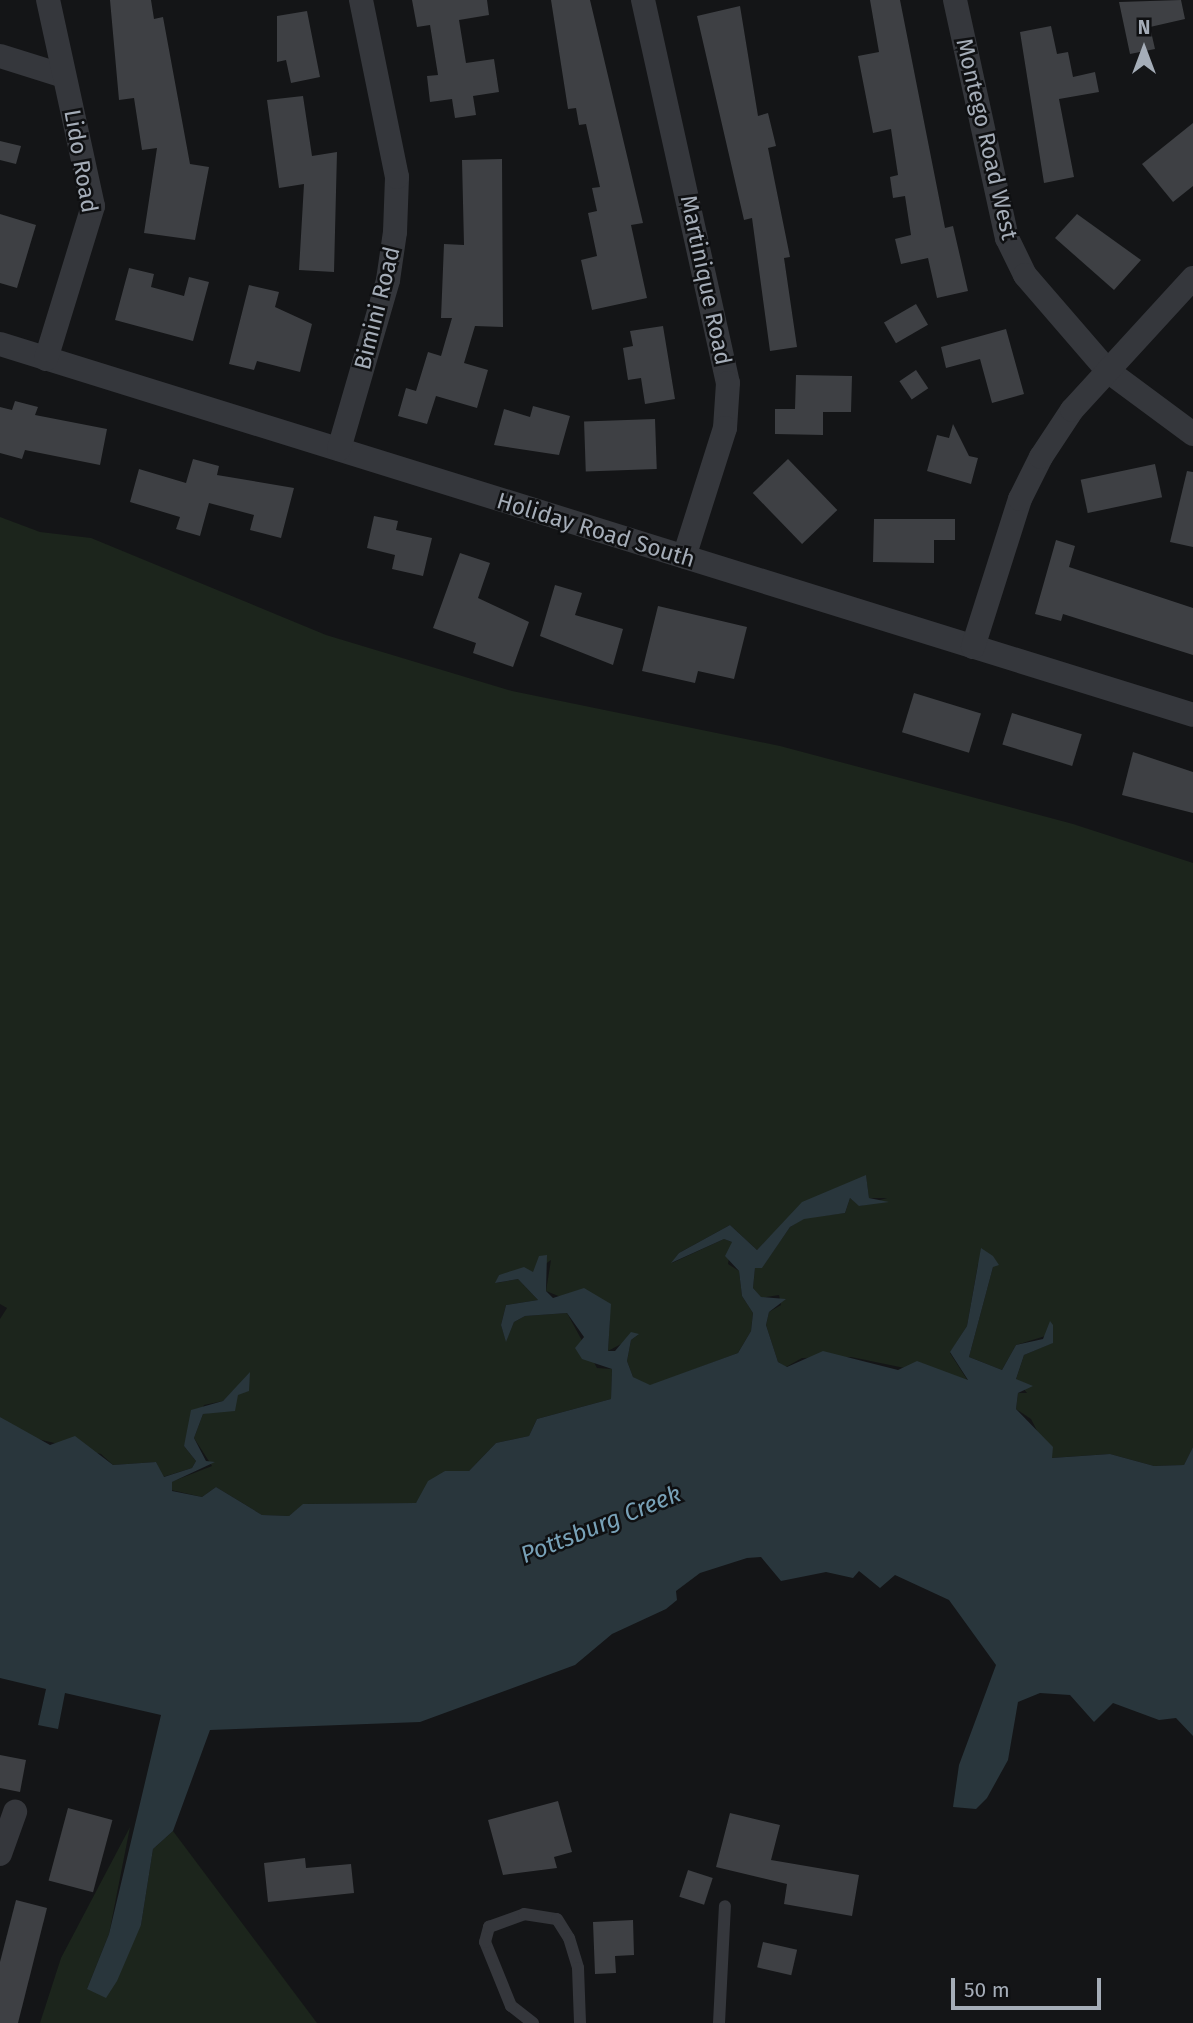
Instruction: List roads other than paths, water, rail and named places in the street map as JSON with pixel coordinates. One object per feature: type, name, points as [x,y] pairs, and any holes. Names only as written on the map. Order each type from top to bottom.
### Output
[{"type":"street","name":"Lido Road","points":[[46,359],[93,206],[48,0]]},
{"type":"street","name":"Bimini Road","points":[[339,449],[388,280],[395,232],[397,177],[361,0]]},
{"type":"street","name":"Martinique Road","points":[[643,0],[728,383],[725,428],[684,557]]},
{"type":"street","name":"Montego Road West","points":[[955,0],[1007,237],[1042,300],[1108,371],[1193,434]]},
{"type":"street","points":[[0,55],[64,76]]},
{"type":"street","points":[[973,648],[1020,499],[1072,410],[1193,278]]},
{"type":"street","name":"Holiday Road South","points":[[0,344],[1193,715]]},
{"type":"street","points":[[0,1854],[15,1812]]},
{"type":"lane","points":[[719,2023],[725,1906]]},
{"type":"lane","points":[[533,2023],[511,2006],[485,1942],[489,1927],[524,1914],[557,1919],[569,1938],[578,1968],[580,2023]]},
{"type":"water","name":"Pottsburg Creek","points":[[866,1175],[869,1198],[889,1202],[859,1206],[850,1198],[845,1213],[804,1219],[790,1227],[762,1268],[755,1268],[753,1288],[761,1297],[786,1299],[769,1312],[766,1325],[778,1362],[787,1367],[823,1351],[898,1370],[917,1361],[968,1380],[950,1352],[967,1326],[981,1248],[993,1256],[999,1265],[993,1267],[969,1357],[1002,1370],[1016,1345],[1043,1339],[1050,1321],[1053,1325],[1053,1343],[1024,1355],[1016,1379],[1033,1386],[1018,1393],[1016,1409],[1053,1447],[1052,1458],[1110,1454],[1154,1466],[1184,1465],[1193,1447],[1193,1736],[1176,1718],[1159,1720],[1113,1703],[1094,1722],[1070,1695],[1040,1693],[1018,1702],[1008,1760],[987,1798],[976,1809],[953,1807],[959,1765],[996,1665],[949,1600],[895,1575],[880,1588],[859,1571],[853,1578],[826,1572],[781,1581],[761,1557],[747,1558],[700,1573],[676,1591],[677,1600],[666,1609],[612,1634],[575,1665],[420,1722],[210,1730],[173,1831],[153,1849],[141,1925],[117,1981],[106,1998],[87,1989],[109,1934],[161,1715],[65,1693],[58,1729],[38,1725],[46,1689],[0,1678],[0,1417],[50,1445],[75,1436],[113,1465],[156,1462],[164,1477],[192,1468],[196,1461],[184,1446],[191,1410],[223,1401],[250,1372],[249,1391],[238,1395],[235,1411],[203,1414],[194,1438],[206,1461],[215,1462],[172,1482],[172,1491],[202,1497],[216,1487],[262,1515],[289,1516],[303,1504],[416,1503],[428,1481],[445,1471],[469,1471],[496,1443],[529,1436],[537,1419],[611,1399],[612,1369],[582,1359],[575,1348],[584,1337],[567,1313],[525,1316],[514,1322],[506,1342],[501,1325],[506,1305],[538,1300],[518,1279],[495,1283],[499,1275],[524,1267],[533,1272],[539,1256],[547,1255],[546,1291],[553,1298],[584,1288],[611,1304],[608,1351],[615,1351],[631,1332],[639,1334],[631,1340],[627,1361],[633,1377],[650,1385],[738,1353],[751,1331],[753,1313],[742,1296],[739,1271],[725,1256],[732,1242],[724,1239],[671,1263],[679,1253],[730,1225],[757,1250],[802,1202]]}]
